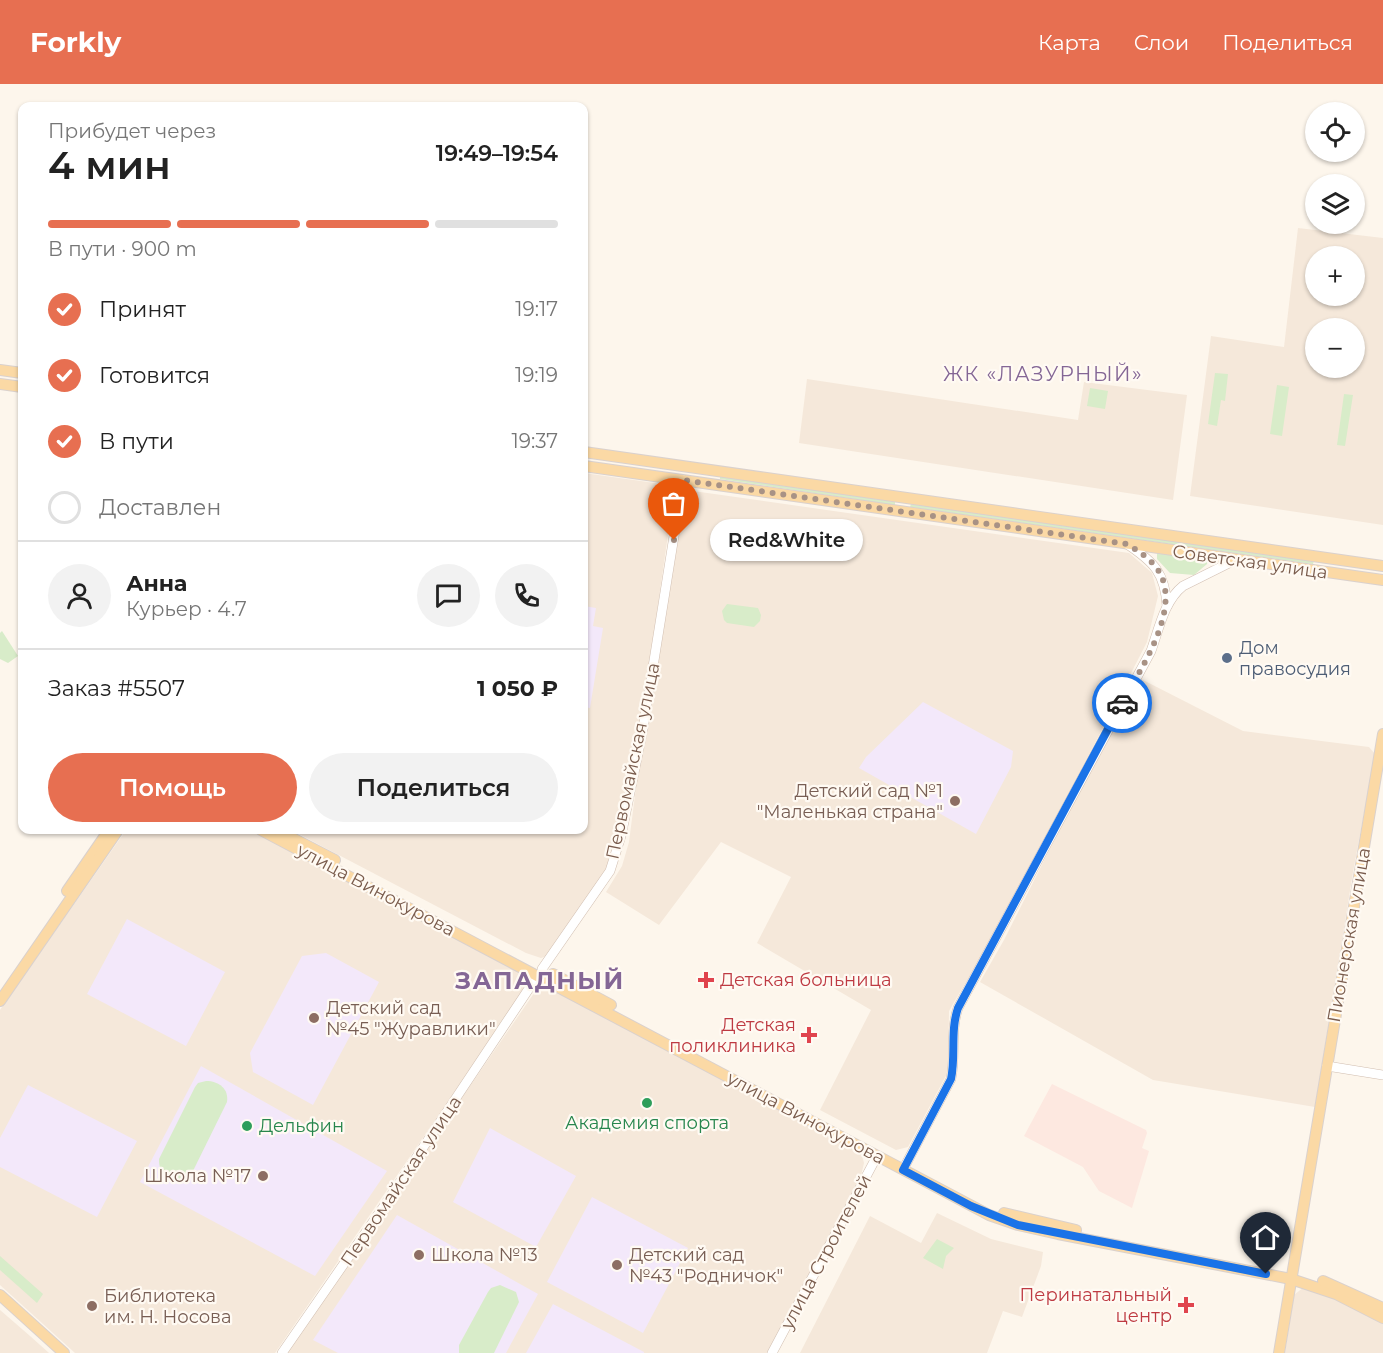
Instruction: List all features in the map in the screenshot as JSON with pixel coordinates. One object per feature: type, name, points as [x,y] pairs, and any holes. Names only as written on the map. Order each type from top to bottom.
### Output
[{"type":"main road","points":[[0,370],[18,373]]},
{"type":"main road","points":[[0,384],[18,386]]},
{"type":"main road","name":"Советская улица","points":[[588,453],[1383,566]]},
{"type":"main road","name":"Советская улица","points":[[588,467],[1383,580]]},
{"type":"main road","name":"Первомайская улица","points":[[683,480],[686,467]]},
{"type":"main road","points":[[904,512],[906,499]]},
{"type":"main road","points":[[1322,572],[1324,557]]},
{"type":"main road","name":"Пионерская улица","points":[[1279,1353],[1383,734]]},
{"type":"main road","points":[[104,844],[108,834]]},
{"type":"main road","points":[[0,1001],[104,844],[114,834]]},
{"type":"main road","name":"улица Винокурова","points":[[269,834],[420,909],[905,1167],[997,1210],[1129,1244],[1339,1287],[1383,1308]]},
{"type":"main road","name":"улица Винокурова","points":[[284,834],[397,897]]},
{"type":"main road","points":[[0,990],[32,950]]},
{"type":"main road","name":"улица Винокурова","points":[[1292,1276],[1327,1290],[1383,1318]]},
{"type":"main road","points":[[0,1295],[64,1353]]},
{"type":"street","name":"Первомайская улица","points":[[282,1353],[610,871],[618,847],[643,728],[683,480]]},
{"type":"street","points":[[1127,544],[1147,557],[1157,568],[1166,589],[1167,606]]},
{"type":"street","points":[[905,1167],[951,1079],[954,1067],[954,1018],[958,1008],[1151,651],[1167,606],[1177,590],[1235,560]]},
{"type":"street","points":[[1327,1066],[1383,1076]]},
{"type":"street","name":"улица Строителей","points":[[772,1353],[879,1153]]},
{"type":"shaded area","points":[[1298,228],[1305,229],[1305,234],[1349,234],[1383,238],[1383,525],[1190,496],[1211,336],[1284,347]]},
{"type":"shaded area","points":[[807,379],[1078,420],[1084,382],[1187,395],[1173,500],[799,443]]},
{"type":"shaded area","points":[[588,474],[662,484],[670,490],[673,499],[640,732],[619,841],[607,871],[550,955],[541,958],[526,953],[299,834],[588,834]]},
{"type":"shaded area","points":[[686,490],[1129,553],[1152,573],[1158,596],[1147,642],[1018,893],[949,1011],[948,1072],[908,1147],[896,1150],[820,1110],[871,1010],[757,943],[791,877],[721,842],[659,925],[606,892],[622,866],[629,842],[646,710],[651,707]]},
{"type":"shaded area","points":[[588,607],[596,608],[593,626],[603,628],[590,708],[588,708]]},
{"type":"shaded area","points":[[1141,679],[1243,731],[1369,747],[1375,754],[1353,872],[1315,1107],[1153,1080],[980,982],[1004,940],[1087,775]]},
{"type":"shaded area","name":"Детский сад №1 \"Маленькая страна\"","points":[[923,702],[1013,751],[1011,767],[976,834],[859,768],[866,757]]},
{"type":"shaded area","points":[[123,834],[259,834],[528,974],[530,982],[275,1353],[75,1353],[0,1285],[0,1010]]},
{"type":"shaded area","points":[[127,919],[225,972],[186,1046],[87,994]]},
{"type":"shaded area","name":"Детский сад №45 \"Журавлики\"","points":[[326,953],[379,982],[313,1105],[253,1072],[250,1053],[302,956]]},
{"type":"shaded area","points":[[546,983],[861,1152],[864,1163],[861,1176],[767,1353],[286,1353],[539,986]]},
{"type":"shaded area","name":"Школа №17","points":[[201,1066],[387,1171],[315,1276],[140,1182]]},
{"type":"shaded area","points":[[1052,1084],[1146,1130],[1142,1148],[1149,1151],[1132,1208],[1099,1191],[1083,1167],[1024,1136]]},
{"type":"shaded area","points":[[28,1085],[137,1141],[97,1217],[0,1167],[0,1138]]},
{"type":"shaded area","points":[[490,1128],[576,1176],[536,1247],[453,1202]]},
{"type":"shaded area","name":"Детский сад №43 \"Родничок\"","points":[[592,1197],[688,1248],[643,1333],[547,1282]]},
{"type":"shaded area","points":[[937,1213],[991,1239],[1043,1252],[1041,1266],[1022,1317],[1003,1311],[987,1353],[800,1353],[870,1216],[921,1243]]},
{"type":"shaded area","name":"Школа №13","points":[[397,1215],[538,1294],[506,1353],[338,1353],[313,1340]]},
{"type":"shaded area","points":[[1304,1287],[1323,1292],[1383,1322],[1383,1353],[1285,1353],[1294,1295]]},
{"type":"shaded area","points":[[553,1304],[644,1352],[644,1353],[526,1353]]},
{"type":"shaded area","points":[[0,1310],[30,1336],[49,1353],[0,1353]]},
{"type":"green space","points":[[1215,373],[1228,374],[1225,401],[1221,400],[1217,426],[1208,424]]},
{"type":"green space","points":[[1277,385],[1289,387],[1282,436],[1270,434]]},
{"type":"green space","points":[[1090,388],[1108,391],[1105,409],[1087,406]]},
{"type":"green space","points":[[1344,394],[1353,395],[1345,446],[1337,445]]},
{"type":"green space","points":[[720,476],[895,502],[895,505],[720,479]]},
{"type":"green space","points":[[911,504],[1314,561],[1313,564],[910,507]]},
{"type":"green space","points":[[1157,553],[1208,560],[1207,564],[1194,575],[1170,573],[1157,559]]},
{"type":"green space","points":[[727,604],[758,608],[761,615],[760,621],[754,627],[727,623],[722,611]]},
{"type":"green space","points":[[2,631],[18,656],[8,663],[0,659],[0,633]]},
{"type":"green space","points":[[215,1082],[225,1090],[227,1102],[190,1177],[173,1181],[161,1171],[159,1159],[195,1087],[198,1083]]},
{"type":"green space","points":[[937,1239],[954,1248],[946,1256],[943,1269],[923,1258]]},
{"type":"green space","points":[[0,1256],[43,1294],[37,1303],[0,1270]]},
{"type":"green space","points":[[500,1285],[516,1292],[519,1302],[494,1353],[459,1353],[459,1345],[488,1292],[491,1288]]},
{"type":"way so far","points":[[674,540],[683,480],[1127,544],[1147,557],[1157,568],[1166,589],[1167,606],[1151,651],[1122,703]]},
{"type":"place","name":"Red&White","points":[[674,540]]},
{"type":"place","name":"Дом правосудия","points":[[1227,658]]},
{"type":"place","name":"Детский сад №1 \"Маленькая страна\"","points":[[955,801]]},
{"type":"place","name":"Детская больница","points":[[706,980]]},
{"type":"place","name":"Детский сад №45 \"Журавлики\"","points":[[314,1018]]},
{"type":"place","name":"Детская поликлиника","points":[[809,1035]]},
{"type":"place","name":"Академия спорта","points":[[647,1103]]},
{"type":"place","name":"Дельфин","points":[[247,1126]]},
{"type":"place","name":"Школа №17","points":[[263,1176]]},
{"type":"place","name":"Школа №13","points":[[419,1255]]},
{"type":"place","name":"Детский сад №43 \"Родничок\"","points":[[617,1265]]},
{"type":"place","name":"Перинатальный центр","points":[[1186,1305]]},
{"type":"place","name":"Библиотека им. Н. Носова","points":[[92,1306]]},
{"type":"district","name":"ЖК «ЛАЗУРНЫЙ»","points":[[1043,374]]},
{"type":"district","name":"ЗАПАДНЫЙ","points":[[540,981]]},
{"type":"route","points":[[1122,703],[958,1008],[953,1029],[954,1067],[947,1091],[903,1170],[989,1215],[1018,1225],[1266,1274]]}]
